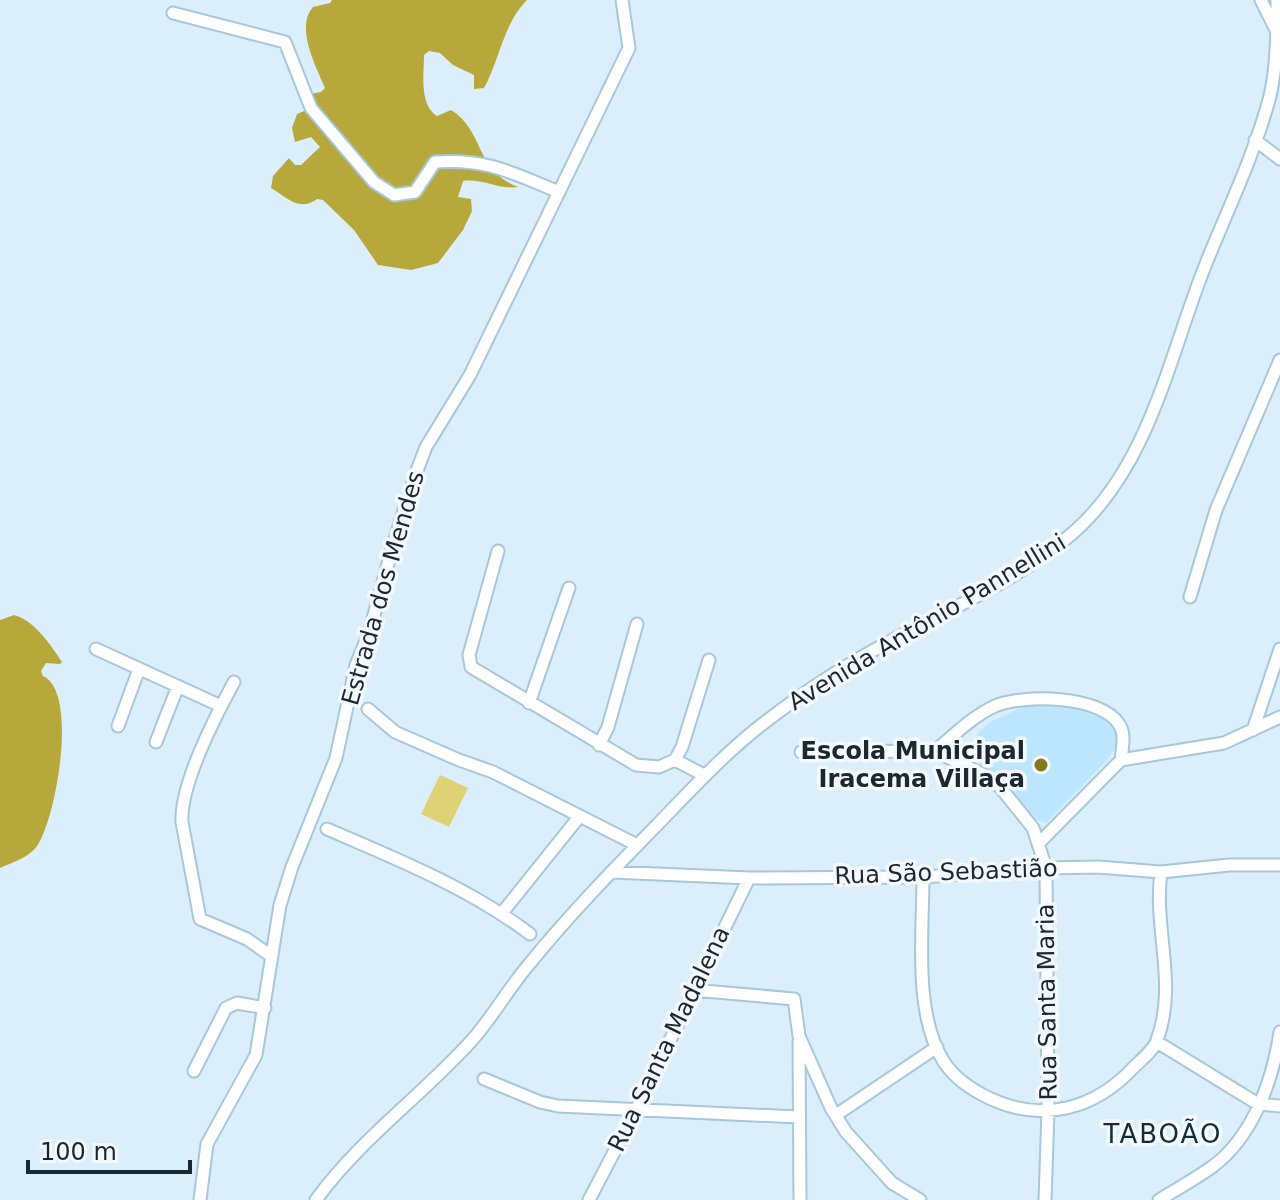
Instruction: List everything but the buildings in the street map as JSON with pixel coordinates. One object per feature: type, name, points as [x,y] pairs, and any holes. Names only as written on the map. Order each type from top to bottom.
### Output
[{"type":"street","name":"Estrada dos Mendes","points":[[200,1200],[207,1144],[256,1055],[274,937],[292,867],[336,758],[356,665],[374,619],[416,473],[426,447],[470,375],[629,48],[622,0]]},
{"type":"street","points":[[1261,0],[1277,32]]},
{"type":"street","name":"Avenida Antônio Pannellini","points":[[316,1200],[380,1128],[473,1038],[531,960],[704,775],[761,725],[859,658],[1040,557],[1074,531],[1109,495],[1152,415],[1180,343],[1205,264],[1240,184],[1255,140],[1270,94],[1277,0]]},
{"type":"street","points":[[173,13],[285,42],[311,108],[374,182],[394,195],[415,192],[435,162],[461,160],[487,163],[559,192]]},
{"type":"street","points":[[1255,140],[1280,159]]},
{"type":"street","points":[[1190,597],[1216,510],[1280,360]]},
{"type":"street","points":[[498,551],[469,662],[475,671],[636,765],[659,767],[675,760],[682,747],[709,660]]},
{"type":"street","points":[[529,703],[569,588]]},
{"type":"street","points":[[599,745],[608,727],[637,624]]},
{"type":"street","points":[[96,649],[221,706]]},
{"type":"street","points":[[1253,730],[1280,649]]},
{"type":"street","points":[[118,726],[139,669]]},
{"type":"street","points":[[234,682],[186,790],[182,822],[200,919],[247,939],[271,956]]},
{"type":"street","points":[[156,742],[178,686]]},
{"type":"street","points":[[935,751],[993,707],[1009,701],[1066,701],[1095,707],[1115,720],[1121,727],[1123,739],[1121,760]]},
{"type":"street","points":[[368,709],[395,732],[493,772],[637,845]]},
{"type":"street","points":[[1038,844],[1121,760],[1224,743],[1280,717]]},
{"type":"street","name":"Rua Santa Maria","points":[[801,752],[935,751],[978,771],[1000,787],[1033,828],[1046,868],[1048,1111],[1045,1200]]},
{"type":"street","points":[[675,760],[704,775]]},
{"type":"street","points":[[502,913],[579,817]]},
{"type":"street","points":[[327,829],[429,873],[502,913],[530,934]]},
{"type":"street","name":"Rua São Sebastião","points":[[611,872],[749,878],[923,877],[1046,868],[1098,867],[1161,872],[1229,865],[1280,865]]},
{"type":"street","points":[[923,877],[923,993],[937,1047],[945,1064],[975,1092],[1026,1111],[1048,1111],[1078,1106],[1104,1094],[1126,1076],[1157,1042],[1167,986],[1158,895],[1161,872]]},
{"type":"street","name":"Rua Santa Madalena","points":[[589,1200],[749,878]]},
{"type":"street","points":[[247,939],[274,937]]},
{"type":"street","points":[[693,990],[794,999],[799,1036],[800,1200]]},
{"type":"street","points":[[194,1071],[226,1008],[237,1003],[265,1008]]},
{"type":"street","points":[[1159,1200],[1214,1166],[1243,1137],[1277,1055],[1280,1032]]},
{"type":"street","points":[[799,1036],[846,1132],[892,1183],[920,1200]]},
{"type":"street","points":[[1157,1042],[1258,1104],[1280,1106]]},
{"type":"street","points":[[836,1115],[937,1047]]},
{"type":"street","points":[[484,1079],[540,1102],[558,1106],[798,1117]]},
{"type":"shaded area","points":[[332,0],[527,0],[512,20],[484,88],[474,89],[474,75],[453,65],[440,53],[429,51],[424,55],[425,97],[431,111],[437,116],[451,110],[462,119],[494,171],[518,187],[463,181],[458,197],[471,199],[472,211],[463,230],[438,263],[411,270],[378,265],[354,230],[323,200],[299,204],[271,188],[273,176],[289,158],[295,165],[301,165],[320,147],[311,137],[295,142],[292,128],[297,114],[309,109],[310,94],[325,88],[309,47],[306,25],[313,7]]},
{"type":"shaded area","points":[[14,615],[35,628],[62,662],[46,663],[41,671],[54,687],[60,706],[61,757],[51,810],[37,846],[25,857],[0,868],[0,620]]},
{"type":"shaded area","name":"Escola Municipal Iracema Villaça","points":[[1047,704],[1089,710],[1108,719],[1116,730],[1117,745],[1108,759],[1046,823],[1034,819],[1008,786],[971,758],[978,733],[990,722],[1027,705]]},
{"type":"shaded area","points":[[440,775],[468,788],[449,827],[421,814]]},
{"type":"place","name":"Escola Municipal Iracema Villaça","points":[[1041,765]]},
{"type":"district","name":"TABOÃO","points":[[1163,1134]]}]
